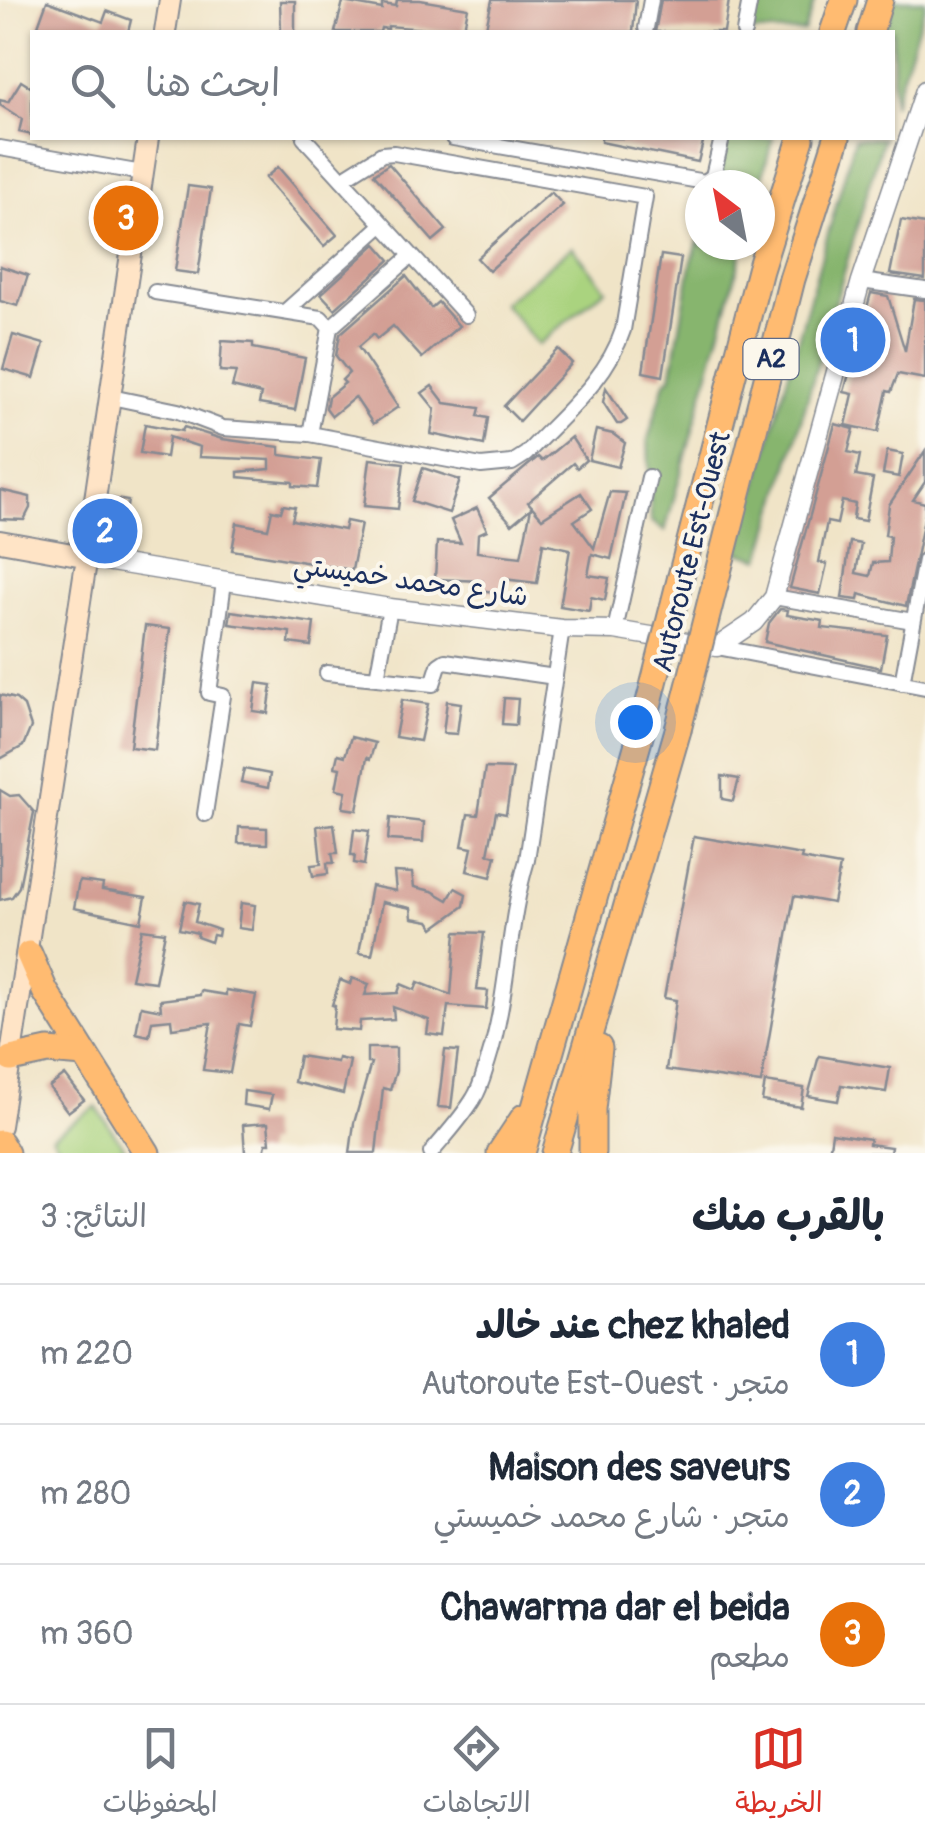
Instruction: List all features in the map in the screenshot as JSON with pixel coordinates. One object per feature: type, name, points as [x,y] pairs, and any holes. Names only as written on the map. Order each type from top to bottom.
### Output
[{"type":"highway","points":[[835,30],[844,0]]},
{"type":"highway","points":[[871,30],[880,0]]},
{"type":"highway","name":"Autoroute Est-Ouest","points":[[505,1153],[540,1092],[644,722],[760,270],[800,140]]},
{"type":"highway","name":"Autoroute Est-Ouest","points":[[555,1153],[678,730],[792,279],[835,140]]},
{"type":"highway","points":[[29,954],[46,992],[147,1153]]},
{"type":"highway","points":[[592,1153],[592,1110],[605,987]]},
{"type":"highway","points":[[11,1059],[48,1051],[84,1054]]},
{"type":"highway","points":[[0,1142],[6,1153]]},
{"type":"main road","points":[[165,30],[170,0]]},
{"type":"main road","points":[[0,1126],[29,954],[148,140]]},
{"type":"main road","points":[[0,540],[88,558]]},
{"type":"street","points":[[646,28],[651,0]]},
{"type":"street","points":[[744,30],[750,0]]},
{"type":"street","points":[[717,647],[754,622],[774,597],[861,280],[925,90]]},
{"type":"street","points":[[306,140],[466,316]]},
{"type":"street","points":[[464,140],[705,182],[713,176],[722,140]]},
{"type":"street","points":[[0,148],[142,173]]},
{"type":"street","points":[[111,397],[178,411],[223,428],[310,434],[481,466],[512,463],[526,454],[616,351],[623,330],[644,197],[394,153],[382,154],[342,179]]},
{"type":"street","points":[[286,311],[382,225]]},
{"type":"street","points":[[310,434],[330,328],[410,256]]},
{"type":"street","points":[[861,280],[925,290]]},
{"type":"street","points":[[155,292],[321,318],[330,328]]},
{"type":"street","points":[[615,630],[649,477]]},
{"type":"street","name":"شارع محمد خميستي","points":[[88,558],[390,608],[562,629],[615,630],[717,647]]},
{"type":"street","points":[[902,683],[924,566]]},
{"type":"street","points":[[205,814],[223,696],[209,693],[224,582]]},
{"type":"street","points":[[774,597],[913,621]]},
{"type":"street","points":[[377,678],[390,608]]},
{"type":"street","points":[[431,1153],[477,1094],[494,1042],[506,991],[518,891],[527,860],[562,629]]},
{"type":"street","points":[[717,647],[925,687]]},
{"type":"street","points":[[327,672],[433,684],[438,665],[445,661],[556,677]]},
{"type":"green space","points":[[756,0],[815,0],[805,30],[749,30]]},
{"type":"green space","points":[[894,0],[925,0],[895,99],[895,30],[885,30]]},
{"type":"green space","points":[[725,140],[772,140],[764,170],[718,170]]},
{"type":"green space","points":[[854,140],[882,140],[761,559],[738,552]]},
{"type":"green space","points":[[572,247],[606,289],[538,345],[503,303]]},
{"type":"green space","points":[[692,260],[740,260],[665,531],[651,521],[648,439],[665,382],[671,377]]},
{"type":"green space","points":[[96,1107],[128,1153],[63,1153],[52,1136]]},
{"type":"building","points":[[397,0],[420,0],[468,8],[463,30],[388,26],[380,30],[336,30],[343,2],[382,9],[382,4],[396,6]]},
{"type":"building","points":[[492,0],[636,0],[633,30],[485,30]]},
{"type":"building","points":[[661,0],[729,0],[724,30],[655,30]]},
{"type":"building","points":[[47,1],[103,22],[107,11],[131,20],[128,30],[51,30],[38,26]]},
{"type":"building","points":[[280,1],[295,1],[295,30],[281,30]]},
{"type":"building","points":[[21,81],[30,87],[30,135],[19,132],[22,119],[0,105],[0,100],[8,102]]},
{"type":"building","points":[[601,140],[704,140],[698,162]]},
{"type":"building","points":[[389,164],[446,230],[433,241],[374,174]]},
{"type":"building","points":[[278,167],[337,235],[324,246],[265,178]]},
{"type":"building","points":[[188,186],[211,189],[198,274],[175,271]]},
{"type":"building","points":[[551,192],[563,205],[489,271],[477,258]]},
{"type":"building","points":[[901,220],[925,224],[925,279],[890,274]]},
{"type":"building","points":[[376,244],[390,260],[335,309],[321,294]]},
{"type":"building","points":[[661,255],[681,258],[663,376],[643,372]]},
{"type":"building","points":[[0,266],[28,275],[18,306],[0,301]]},
{"type":"building","points":[[406,276],[431,308],[438,302],[459,326],[422,358],[393,326],[377,339],[373,334],[358,347],[398,407],[373,424],[355,397],[332,416],[326,408],[328,397],[345,383],[342,380],[349,373],[336,356],[340,334]]},
{"type":"building","points":[[871,293],[888,296],[905,351],[914,299],[925,300],[925,379],[898,374],[891,392],[887,391],[878,432],[846,425],[853,394],[844,392]]},
{"type":"building","points":[[13,335],[44,344],[34,378],[3,369]]},
{"type":"building","points":[[222,341],[253,343],[253,348],[305,358],[295,410],[259,404],[261,394],[232,387],[236,372],[220,371]]},
{"type":"building","points":[[558,349],[572,363],[519,421],[504,406]]},
{"type":"building","points":[[432,386],[445,403],[480,408],[478,416],[488,418],[484,445],[431,434],[435,409],[422,393]]},
{"type":"building","points":[[606,388],[627,420],[621,424],[617,424],[603,402]]},
{"type":"building","points":[[145,424],[182,431],[184,427],[222,439],[280,447],[280,455],[321,460],[317,488],[238,477],[238,472],[270,469],[270,460],[199,457],[200,447],[169,437],[166,457],[140,453]]},
{"type":"building","points":[[835,424],[854,429],[848,452],[860,455],[856,476],[873,479],[865,521],[853,519],[855,504],[842,501],[837,524],[827,522],[819,562],[827,564],[820,594],[790,588]]},
{"type":"building","points":[[596,430],[613,434],[625,443],[618,467],[589,460]]},
{"type":"building","points":[[571,437],[586,460],[577,468],[573,463],[528,502],[542,518],[581,493],[592,509],[574,521],[594,548],[610,492],[626,493],[611,559],[592,554],[588,575],[609,578],[605,600],[591,597],[589,611],[560,606],[570,549],[543,543],[537,583],[503,579],[501,593],[480,590],[482,581],[435,579],[437,542],[461,543],[451,520],[477,508],[487,530],[478,534],[477,552],[521,557],[531,508],[512,524],[489,498],[538,457],[542,461]]},
{"type":"building","points":[[887,451],[903,454],[899,477],[883,474]]},
{"type":"building","points":[[925,451],[925,482],[913,500],[925,503],[925,514],[906,606],[859,594],[858,600],[842,598],[850,542],[861,544],[856,573],[870,576],[873,563],[888,562],[890,536],[885,535],[889,505]]},
{"type":"building","points":[[370,459],[404,463],[398,509],[364,506]]},
{"type":"building","points":[[423,468],[460,480],[449,513],[412,501]]},
{"type":"building","points":[[0,490],[30,497],[24,520],[0,519]]},
{"type":"building","points":[[109,498],[128,501],[121,540],[103,537]]},
{"type":"building","points":[[283,505],[295,507],[292,520],[344,530],[346,521],[361,524],[352,570],[232,550],[237,523],[268,529],[272,510],[281,512]]},
{"type":"building","points":[[780,609],[788,610],[787,615],[823,621],[822,628],[887,635],[881,668],[765,642],[769,623]]},
{"type":"building","points":[[231,611],[314,623],[311,646],[289,643],[290,632],[229,624]]},
{"type":"building","points":[[145,626],[170,629],[155,750],[130,747]]},
{"type":"building","points":[[257,683],[272,685],[268,713],[253,711]]},
{"type":"building","points":[[0,695],[16,699],[24,706],[31,727],[23,746],[0,759]]},
{"type":"building","points":[[504,698],[518,699],[516,725],[502,724]]},
{"type":"building","points":[[402,700],[428,704],[420,741],[395,737]]},
{"type":"building","points":[[447,701],[461,703],[457,734],[443,733]]},
{"type":"building","points":[[351,737],[375,743],[370,759],[367,758],[357,810],[343,808],[346,791],[336,789],[338,754],[345,756]]},
{"type":"building","points":[[485,768],[513,769],[506,814],[496,812],[488,854],[496,856],[491,877],[467,871],[472,848],[462,846],[468,814],[478,815]]},
{"type":"building","points":[[244,769],[270,774],[268,788],[241,782]]},
{"type":"building","points":[[722,776],[739,779],[733,801],[722,799]]},
{"type":"building","points":[[0,790],[10,796],[19,795],[34,812],[19,887],[12,897],[0,900]]},
{"type":"building","points":[[390,818],[424,822],[423,842],[388,840]]},
{"type":"building","points":[[334,824],[338,853],[332,853],[334,863],[327,863],[328,874],[313,876],[311,865],[321,864],[317,826]]},
{"type":"building","points":[[239,827],[267,828],[267,844],[238,843]]},
{"type":"building","points":[[354,829],[369,831],[364,865],[354,863],[355,855],[351,855]]},
{"type":"building","points":[[694,836],[802,855],[801,859],[840,866],[833,903],[794,896],[761,1083],[666,1070],[676,1000],[664,998]]},
{"type":"building","points":[[394,872],[412,873],[414,887],[448,900],[455,888],[466,894],[464,906],[434,928],[429,921],[412,918],[411,908],[382,902],[372,955],[359,953],[371,886],[396,891]]},
{"type":"building","points":[[79,881],[103,884],[102,890],[146,897],[141,922],[74,908]]},
{"type":"building","points":[[185,901],[199,904],[195,922],[219,930],[211,942],[197,937],[198,933],[179,929]]},
{"type":"building","points":[[241,903],[255,905],[252,930],[238,928]]},
{"type":"building","points":[[142,929],[165,932],[155,982],[131,979]]},
{"type":"building","points":[[456,932],[484,933],[477,990],[488,991],[486,1009],[448,1006],[444,1036],[427,1034],[429,1020],[393,1007],[394,1019],[360,1021],[359,1031],[333,1029],[332,1005],[340,980],[350,984],[352,978],[369,984],[365,995],[398,993],[401,984],[415,990],[418,982],[451,995]]},
{"type":"building","points":[[226,990],[256,995],[250,1026],[239,1024],[230,1073],[203,1070],[211,1023],[172,1028],[171,1019],[152,1021],[149,1036],[136,1033],[141,1006],[161,1010],[160,1000],[200,995],[201,991],[226,995]]},
{"type":"building","points":[[367,1048],[396,1048],[396,1071],[390,1090],[383,1088],[376,1153],[350,1153],[371,1063],[367,1063]]},
{"type":"building","points":[[445,1050],[458,1051],[451,1108],[438,1107]]},
{"type":"building","points":[[299,1056],[350,1061],[343,1094],[294,1082]]},
{"type":"building","points":[[819,1056],[890,1068],[886,1092],[841,1085],[838,1101],[808,1096]]},
{"type":"building","points":[[65,1075],[84,1100],[68,1112],[49,1087]]},
{"type":"building","points":[[765,1082],[804,1088],[801,1107],[762,1101]]},
{"type":"building","points":[[244,1091],[272,1095],[269,1109],[243,1105]]},
{"type":"building","points":[[268,1123],[270,1143],[266,1143],[264,1153],[245,1153],[243,1125]]},
{"type":"building","points":[[832,1133],[870,1139],[869,1144],[891,1147],[890,1153],[829,1153]]},
{"type":"place","name":"Chawarma dar el beida","points":[[126,218]]},
{"type":"place","name":"chez khaled عند خالد","points":[[853,340]]},
{"type":"place","name":"Maison des saveurs","points":[[105,531]]}]
